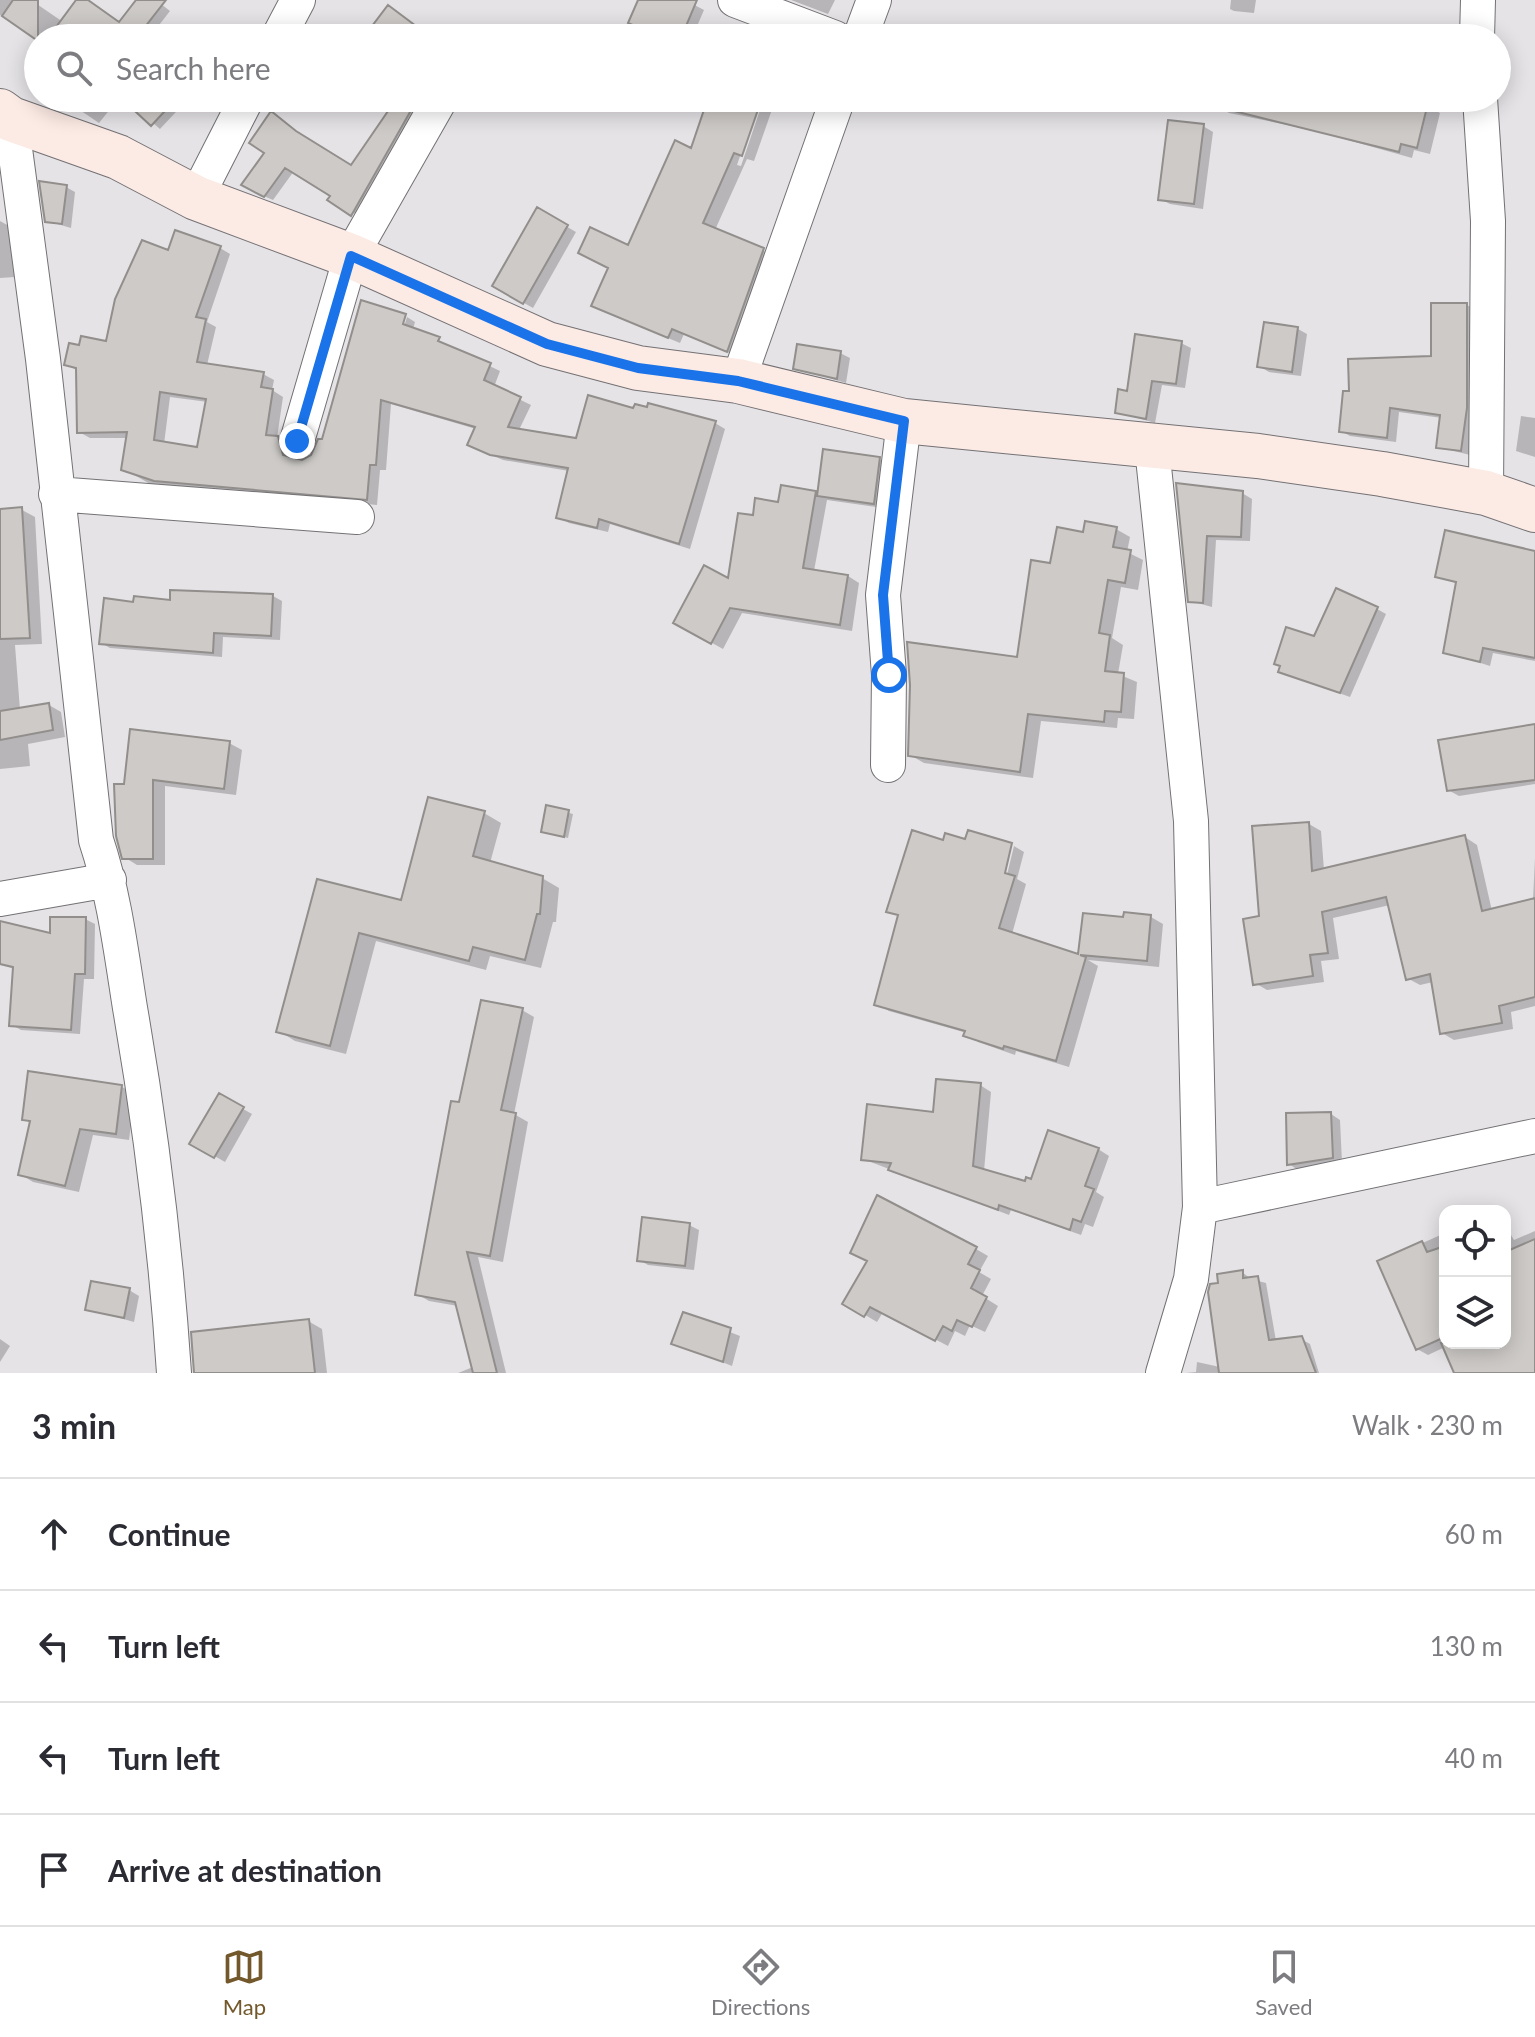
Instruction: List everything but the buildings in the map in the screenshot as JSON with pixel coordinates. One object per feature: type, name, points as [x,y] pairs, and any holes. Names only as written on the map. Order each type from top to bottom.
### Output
[{"type":"street","points":[[285,24],[298,0]]},
{"type":"street","points":[[735,0],[798,24]]},
{"type":"street","points":[[865,24],[874,0]]},
{"type":"street","points":[[1477,24],[1478,0]]},
{"type":"street","points":[[196,198],[240,112]]},
{"type":"street","points":[[297,441],[351,256],[433,112]]},
{"type":"street","points":[[738,381],[833,112]]},
{"type":"street","points":[[1481,112],[1488,221],[1486,493]]},
{"type":"street","points":[[174,1373],[157,1189],[109,880],[96,840],[43,359],[5,115],[118,157],[196,198],[351,256],[547,344],[638,368],[738,381],[904,421],[1152,448],[1258,456],[1486,493],[1535,510]]},
{"type":"street","points":[[888,765],[889,675],[883,595],[904,421]]},
{"type":"street","points":[[1152,448],[1191,821],[1200,1207],[1191,1279],[1163,1373]]},
{"type":"street","points":[[56,494],[357,517]]},
{"type":"street","points":[[0,899],[109,880]]},
{"type":"street","points":[[1200,1207],[1535,1136]]},
{"type":"route","points":[[297,441],[351,256],[464,304],[547,344],[638,368],[738,381],[904,421],[883,595],[889,675]]}]
